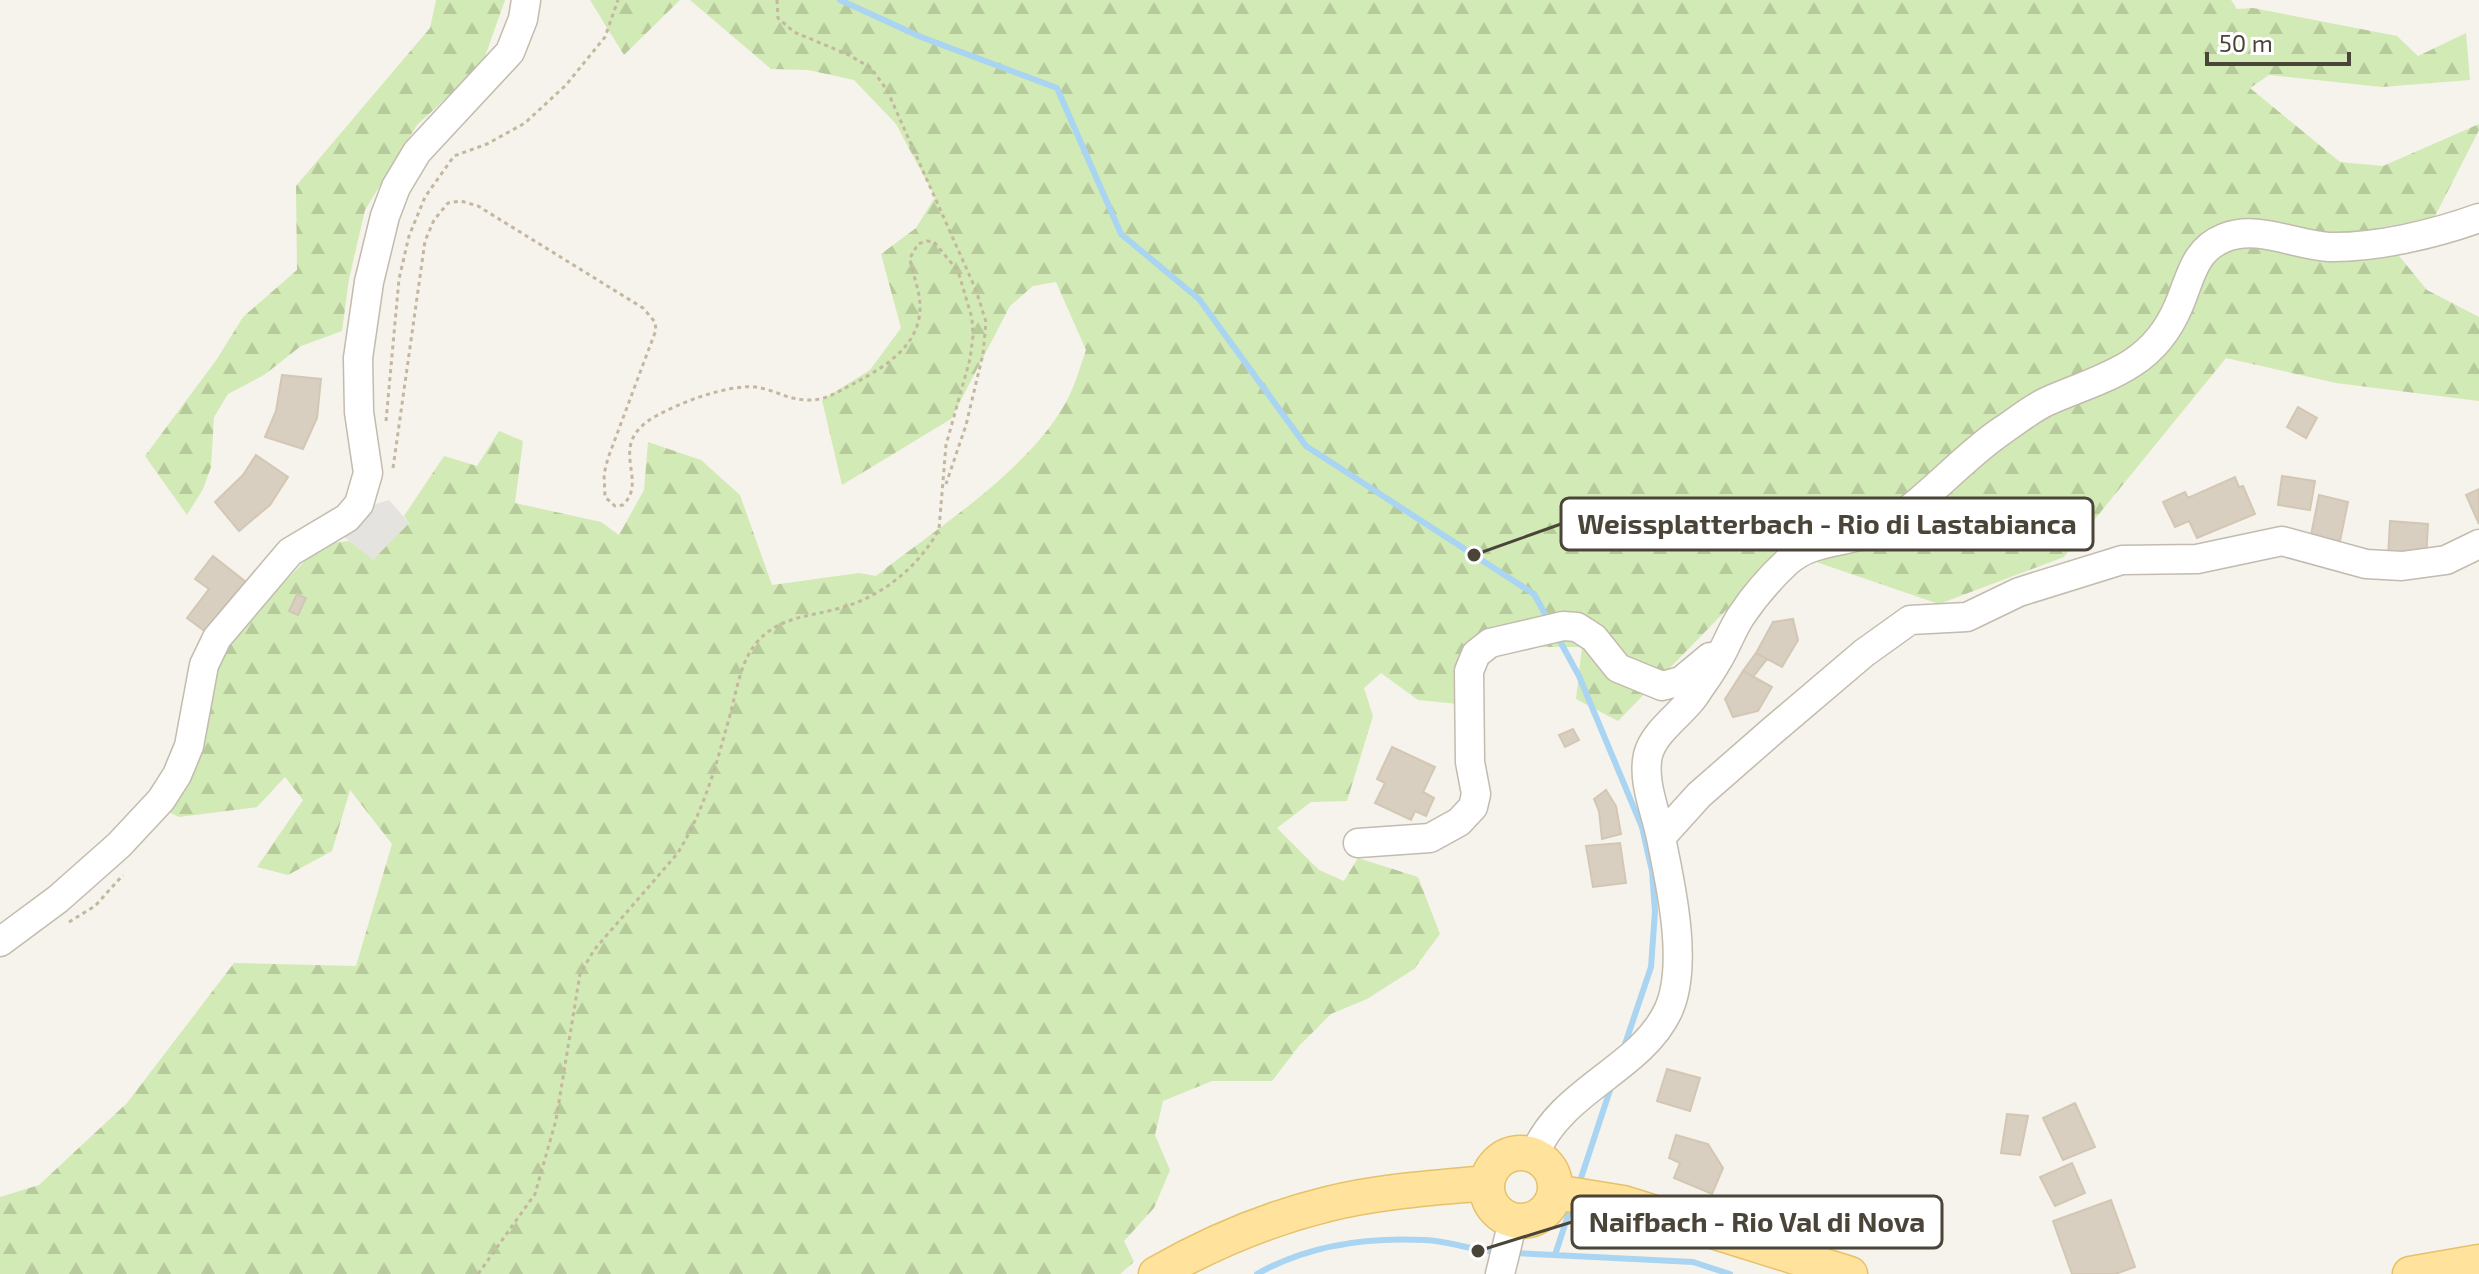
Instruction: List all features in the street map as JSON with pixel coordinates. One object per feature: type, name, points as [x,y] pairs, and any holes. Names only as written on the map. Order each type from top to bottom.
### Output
[{"type":"main road","points":[[1569,1194],[1511,1231],[1491,1203],[1487,1183],[1490,1173],[1504,1158],[1514,1154],[1534,1155],[1551,1170],[1569,1194],[1623,1203],[1850,1274]]},
{"type":"main road","points":[[1156,1274],[1192,1253],[1254,1227],[1327,1204],[1386,1193],[1487,1183]]},
{"type":"main road","points":[[2410,1274],[2479,1262]]},
{"type":"street","points":[[0,942],[58,899],[119,845],[161,800],[177,775],[189,746],[204,665],[217,638],[290,552],[347,518],[359,504],[368,473],[359,412],[358,358],[369,282],[385,216],[396,187],[417,152],[510,52],[523,19],[526,0]]},
{"type":"street","points":[[1534,1155],[1550,1124],[1651,1037],[1667,1012],[1674,992],[1679,950],[1661,837],[1649,789],[1648,755],[1657,738],[1687,707],[1719,660],[1742,613],[1786,563],[1802,550],[1857,538],[1879,529],[1915,506],[1992,437],[2044,402],[2107,378],[2153,348],[2179,306],[2199,254],[2213,242],[2230,235],[2251,232],[2327,247],[2363,245],[2479,218]]},
{"type":"street","points":[[1661,837],[1699,795],[1771,732],[1864,653],[1910,620],[1967,617],[2019,592],[2122,560],[2197,559],[2282,541],[2366,564],[2402,566],[2446,560],[2479,544]]},
{"type":"street","points":[[1358,843],[1430,838],[1459,822],[1473,807],[1476,794],[1470,762],[1469,671],[1476,654],[1490,643],[1556,628],[1577,627],[1594,638],[1618,668],[1662,686],[1681,681],[1709,657],[1719,660]]},
{"type":"street","points":[[1500,1271],[1511,1231]]},
{"type":"path","points":[[386,421],[399,279],[409,236],[425,197],[454,156],[487,144],[525,123],[566,85],[605,37],[618,0]]},
{"type":"path","points":[[777,0],[778,18],[794,32],[849,55],[871,68],[887,90],[976,290],[986,322],[983,354],[966,425],[943,492]]},
{"type":"path","points":[[392,473],[420,259],[434,220],[448,203],[454,201],[478,206],[643,308],[655,322],[656,330],[649,352],[604,474],[605,497],[615,506],[623,505],[631,492],[629,449],[633,437],[655,416],[699,398],[739,387],[761,387],[798,400],[829,398],[890,362],[906,345],[918,325],[920,304],[910,258],[918,244],[934,242],[958,271],[972,318],[973,336],[970,359],[946,445],[939,529],[932,542],[897,579],[860,602],[792,618],[773,626],[755,644],[742,668],[703,807],[677,854],[594,950],[580,974],[556,1120],[535,1194],[478,1274]]},
{"type":"green space","points":[[436,0],[505,0],[482,65],[417,125],[365,210],[349,279],[342,331],[301,346],[264,375],[228,394],[214,417],[211,467],[203,489],[187,515],[145,456],[217,359],[243,317],[297,270],[296,186],[430,28]]},
{"type":"green space","points":[[590,0],[680,0],[624,55]]},
{"type":"green space","points":[[690,0],[2231,0],[2237,9],[2253,8],[2397,36],[2418,56],[2466,33],[2470,80],[2382,87],[2269,75],[2250,88],[2340,162],[2383,166],[2479,124],[2479,130],[2434,218],[2376,228],[2427,290],[2479,317],[2479,401],[2336,383],[2226,358],[2064,557],[1939,604],[1784,551],[1618,721],[1576,699],[1582,647],[1540,647],[1524,651],[1483,629],[1458,704],[1418,700],[1381,673],[1364,688],[1373,716],[1347,801],[1311,802],[1277,828],[1319,870],[1344,881],[1358,858],[1418,877],[1440,934],[1414,969],[1367,999],[1331,1014],[1299,1046],[1272,1081],[1212,1081],[1163,1101],[1155,1135],[1170,1170],[1154,1208],[1124,1241],[1134,1262],[1120,1274],[0,1274],[0,1197],[39,1185],[127,1103],[234,963],[356,966],[392,844],[350,790],[332,851],[288,875],[257,867],[303,800],[285,777],[257,807],[179,817],[148,802],[179,740],[191,680],[321,544],[349,541],[373,559],[409,523],[404,516],[444,456],[477,466],[499,431],[523,441],[515,503],[601,522],[619,535],[644,490],[648,442],[701,460],[740,495],[772,585],[859,573],[876,576],[1006,474],[1050,427],[1066,402],[1086,350],[1056,282],[1033,286],[1010,306],[951,419],[842,485],[822,400],[870,370],[901,328],[881,254],[916,228],[935,197],[896,124],[854,80],[808,70],[771,69]]},
{"type":"shaded area","points":[[389,500],[409,523],[373,560],[339,533],[369,506]]},
{"type":"building","points":[[282,375],[321,379],[317,418],[303,449],[265,437],[276,411]]},
{"type":"building","points":[[2298,407],[2317,418],[2306,438],[2287,427]]},
{"type":"building","points":[[256,455],[288,477],[270,505],[239,531],[215,502],[243,475]]},
{"type":"building","points":[[2282,476],[2315,481],[2310,510],[2278,505]]},
{"type":"building","points":[[2235,477],[2239,487],[2243,486],[2255,514],[2197,538],[2189,521],[2175,527],[2163,502],[2185,492],[2188,498]]},
{"type":"building","points":[[2479,489],[2479,524],[2466,495]]},
{"type":"building","points":[[2319,495],[2348,502],[2340,541],[2311,535]]},
{"type":"building","points":[[2390,521],[2428,524],[2426,559],[2388,557]]},
{"type":"building","points":[[213,556],[246,582],[206,632],[187,618],[209,589],[195,579]]},
{"type":"building","points":[[297,594],[306,598],[298,615],[289,611]]},
{"type":"building","points":[[1793,619],[1798,640],[1782,667],[1756,653],[1773,622]]},
{"type":"building","points":[[1756,653],[1767,659],[1753,677],[1743,671]]},
{"type":"building","points":[[1743,671],[1772,687],[1758,711],[1733,717],[1725,699]]},
{"type":"building","points":[[1573,729],[1579,740],[1565,747],[1559,735]]},
{"type":"building","points":[[1392,747],[1435,767],[1423,792],[1434,798],[1426,816],[1415,811],[1411,820],[1375,803],[1385,783],[1377,779]]},
{"type":"building","points":[[1606,790],[1616,806],[1621,834],[1602,839],[1599,811],[1594,799]]},
{"type":"building","points":[[1620,843],[1626,883],[1593,887],[1586,846]]},
{"type":"building","points":[[1667,1069],[1700,1078],[1690,1111],[1657,1101]]},
{"type":"building","points":[[2075,1103],[2095,1147],[2063,1160],[2043,1118]]},
{"type":"building","points":[[2007,1114],[2028,1116],[2020,1155],[2001,1153]]},
{"type":"building","points":[[1676,1135],[1708,1144],[1723,1168],[1712,1194],[1674,1178],[1680,1163],[1669,1158]]},
{"type":"building","points":[[2072,1163],[2085,1193],[2055,1206],[2040,1177]]},
{"type":"building","points":[[2111,1200],[2135,1267],[2115,1274],[2072,1274],[2053,1221]]},
{"type":"waterway","points":[[840,0],[921,37],[1057,88],[1121,234],[1199,299],[1306,446],[1534,594],[1549,621]]},
{"type":"waterway","points":[[1556,634],[1579,676],[1642,827],[1652,871],[1655,911],[1651,967],[1624,1047]]},
{"type":"waterway","points":[[1579,1184],[1612,1084]]},
{"type":"waterway","points":[[1555,1255],[1571,1206]]},
{"type":"waterway","points":[[1257,1274],[1317,1250],[1381,1240],[1425,1240],[1498,1252]]},
{"type":"waterway","points":[[1514,1253],[1693,1262],[1730,1274]]},
{"type":"place","name":"Weissplatterbach - Rio di Lastabianca","points":[[1474,555]]},
{"type":"place","name":"Naifbach - Rio Val di Nova","points":[[1478,1251]]}]
